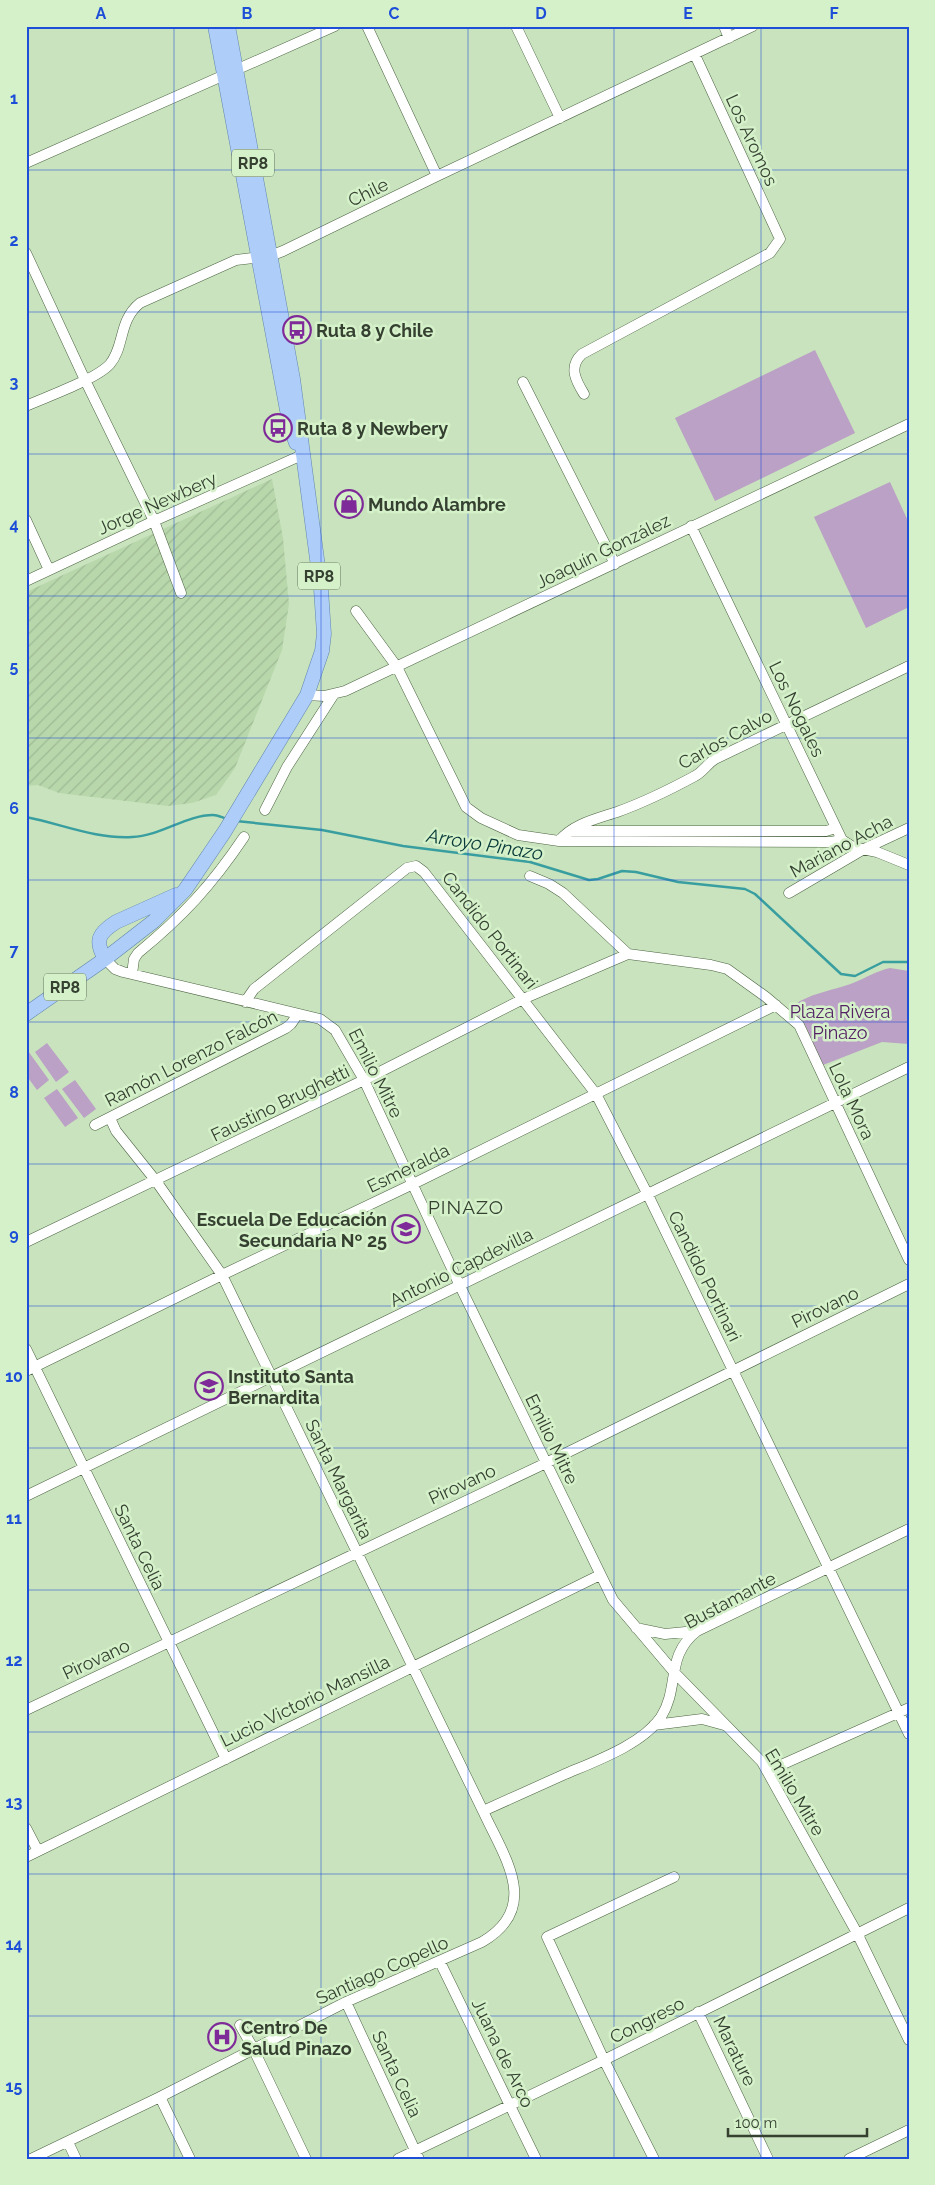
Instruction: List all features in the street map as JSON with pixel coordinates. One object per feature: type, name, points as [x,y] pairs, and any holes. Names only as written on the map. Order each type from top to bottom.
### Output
[{"type":"main road","name":"RP8","points":[[26,1014],[105,959],[154,921],[185,890],[225,830],[307,695],[319,662],[324,634],[321,589],[293,379],[264,257],[230,73],[215,26]]},
{"type":"main road","name":"RP8","points":[[228,26],[230,73]]},
{"type":"main road","points":[[105,959],[98,942],[107,928],[185,890]]},
{"type":"street","points":[[26,163],[335,26]]},
{"type":"street","points":[[367,26],[437,176]]},
{"type":"street","points":[[516,26],[560,118]]},
{"type":"street","points":[[724,26],[729,38]]},
{"type":"street","name":"Chile","points":[[26,406],[85,380],[110,364],[127,318],[132,309],[140,303],[236,260],[264,257],[283,251],[753,26]]},
{"type":"street","name":"Los Aromos","points":[[584,394],[574,373],[574,365],[582,354],[770,253],[780,239],[694,55]]},
{"type":"street","points":[[26,253],[154,521],[181,593]]},
{"type":"street","points":[[523,382],[614,564]]},
{"type":"street","name":"Joaquín González","points":[[307,695],[319,697],[334,694],[397,667],[909,424]]},
{"type":"street","name":"Jorge Newbery","points":[[26,581],[302,455]]},
{"type":"street","points":[[26,520],[49,570]]},
{"type":"street","name":"Los Nogales","points":[[691,526],[842,840]]},
{"type":"street","points":[[356,611],[397,667],[466,807],[482,818],[518,835],[559,842],[831,842],[842,840],[853,847],[909,865]]},
{"type":"street","name":"Carlos Calvo","points":[[559,842],[569,831],[594,818],[617,812],[696,776],[707,764],[715,759],[786,723],[909,666]]},
{"type":"street","points":[[265,810],[287,767],[334,694]]},
{"type":"street","points":[[569,831],[826,831],[836,828]]},
{"type":"street","name":"Mariano Acha","points":[[789,893],[864,849],[909,828]]},
{"type":"street","points":[[132,974],[134,959],[138,953],[179,919],[195,902],[218,874],[244,837]]},
{"type":"street","name":"Candido Portinari","points":[[416,866],[424,872],[596,1094],[648,1195],[732,1371],[797,1500],[827,1569],[909,1734]]},
{"type":"street","name":"Ramón Lorenzo Falcón","points":[[245,1002],[254,990],[326,930],[407,868],[416,866]]},
{"type":"street","points":[[530,876],[549,884],[563,893],[628,954]]},
{"type":"street","name":"Faustino Brughetti","points":[[26,1242],[364,1080],[523,999],[628,954]]},
{"type":"street","name":"Lola Mora","points":[[628,954],[711,965],[726,969],[776,1005],[799,1025],[909,1260]]},
{"type":"street","name":"Emilio Mitre","points":[[105,959],[115,968],[132,974],[320,1019],[335,1030],[364,1080],[460,1286],[613,1600],[674,1672],[758,1758],[857,1933],[909,2040]]},
{"type":"street","name":"Esmeralda","points":[[31,1369],[776,1005]]},
{"type":"street","name":"Ramón Lorenzo Falcón","points":[[94,1125],[286,1028],[292,1024],[298,1014]]},
{"type":"street","name":"Antonio Capdevilla","points":[[26,1496],[909,1067]]},
{"type":"street","name":"Santa Margarita","points":[[110,1118],[116,1131],[156,1181],[222,1275],[511,1872]]},
{"type":"street","name":"Pirovano","points":[[26,1710],[546,1463],[909,1284]]},
{"type":"street","name":"Santa Celia","points":[[26,1349],[31,1369],[84,1468],[226,1759]]},
{"type":"street","name":"Bustamante","points":[[483,1811],[622,1749],[654,1725],[666,1707],[677,1660],[686,1640],[697,1631],[909,1529]]},
{"type":"street","name":"Lucio Victorio Mansilla","points":[[26,1857],[600,1575]]},
{"type":"street","points":[[636,1628],[665,1634],[697,1631]]},
{"type":"street","points":[[768,1773],[781,1765],[909,1708]]},
{"type":"street","points":[[654,1725],[702,1719],[725,1725]]},
{"type":"street","points":[[26,1828],[38,1851]]},
{"type":"street","name":"Santiago Copello","points":[[31,2159],[160,2097],[346,2002],[440,1962],[496,1934],[507,1920],[514,1903],[516,1892],[511,1872]]},
{"type":"street","points":[[654,2159],[604,2060],[547,1937],[674,1877]]},
{"type":"street","name":"Congreso","points":[[398,2159],[417,2155],[510,2105],[909,1908]]},
{"type":"street","name":"Juana de Arco","points":[[440,1962],[536,2159]]},
{"type":"street","name":"Santa Celia","points":[[346,2002],[417,2155]]},
{"type":"street","name":"Marature","points":[[698,2012],[768,2159]]},
{"type":"street","points":[[240,2025],[306,2159]]},
{"type":"street","points":[[160,2097],[190,2159]]},
{"type":"street","points":[[849,2159],[909,2130]]},
{"type":"street","points":[[68,2142],[76,2159]]},
{"type":"shaded area","points":[[272,479],[283,538],[289,604],[282,650],[235,768],[216,795],[192,803],[168,806],[59,793],[38,785],[26,786],[26,592]]},
{"type":"green space","points":[[815,350],[855,433],[715,501],[675,418]]},
{"type":"green space","points":[[890,482],[909,523],[909,607],[866,628],[814,517]]},
{"type":"green space","name":"Plaza Rivera Pinazo","points":[[890,968],[909,971],[909,1044],[882,1042],[823,1065],[805,1025],[790,1008],[804,999],[853,983]]},
{"type":"green space","points":[[47,1043],[69,1072],[56,1082],[35,1052]]},
{"type":"green space","points":[[28,1051],[49,1080],[37,1090],[26,1075],[26,1053]]},
{"type":"green space","points":[[75,1080],[96,1109],[84,1118],[62,1089]]},
{"type":"green space","points":[[57,1089],[78,1118],[65,1127],[44,1098]]},
{"type":"waterway","name":"Arroyo Pinazo","points":[[26,817],[105,836],[118,837],[143,836],[203,816],[215,815],[228,819]]},
{"type":"waterway","name":"Arroyo Pinazo","points":[[236,821],[322,830],[403,846],[530,862],[589,880],[622,871],[636,872],[678,882],[745,889],[755,894],[841,974],[855,976],[883,962],[909,962]]},
{"type":"place","name":"Ruta 8 y Chile","points":[[297,330]]},
{"type":"place","name":"Ruta 8 y Newbery","points":[[278,428]]},
{"type":"place","name":"Mundo Alambre","points":[[349,504]]},
{"type":"place","name":"Escuela De Educación Secundaria Nº 25","points":[[406,1229]]},
{"type":"place","name":"Instituto Santa Bernardita","points":[[209,1386]]},
{"type":"place","name":"Centro De Salud Pinazo","points":[[222,2037]]},
{"type":"district","name":"PINAZO","points":[[466,1207]]}]
